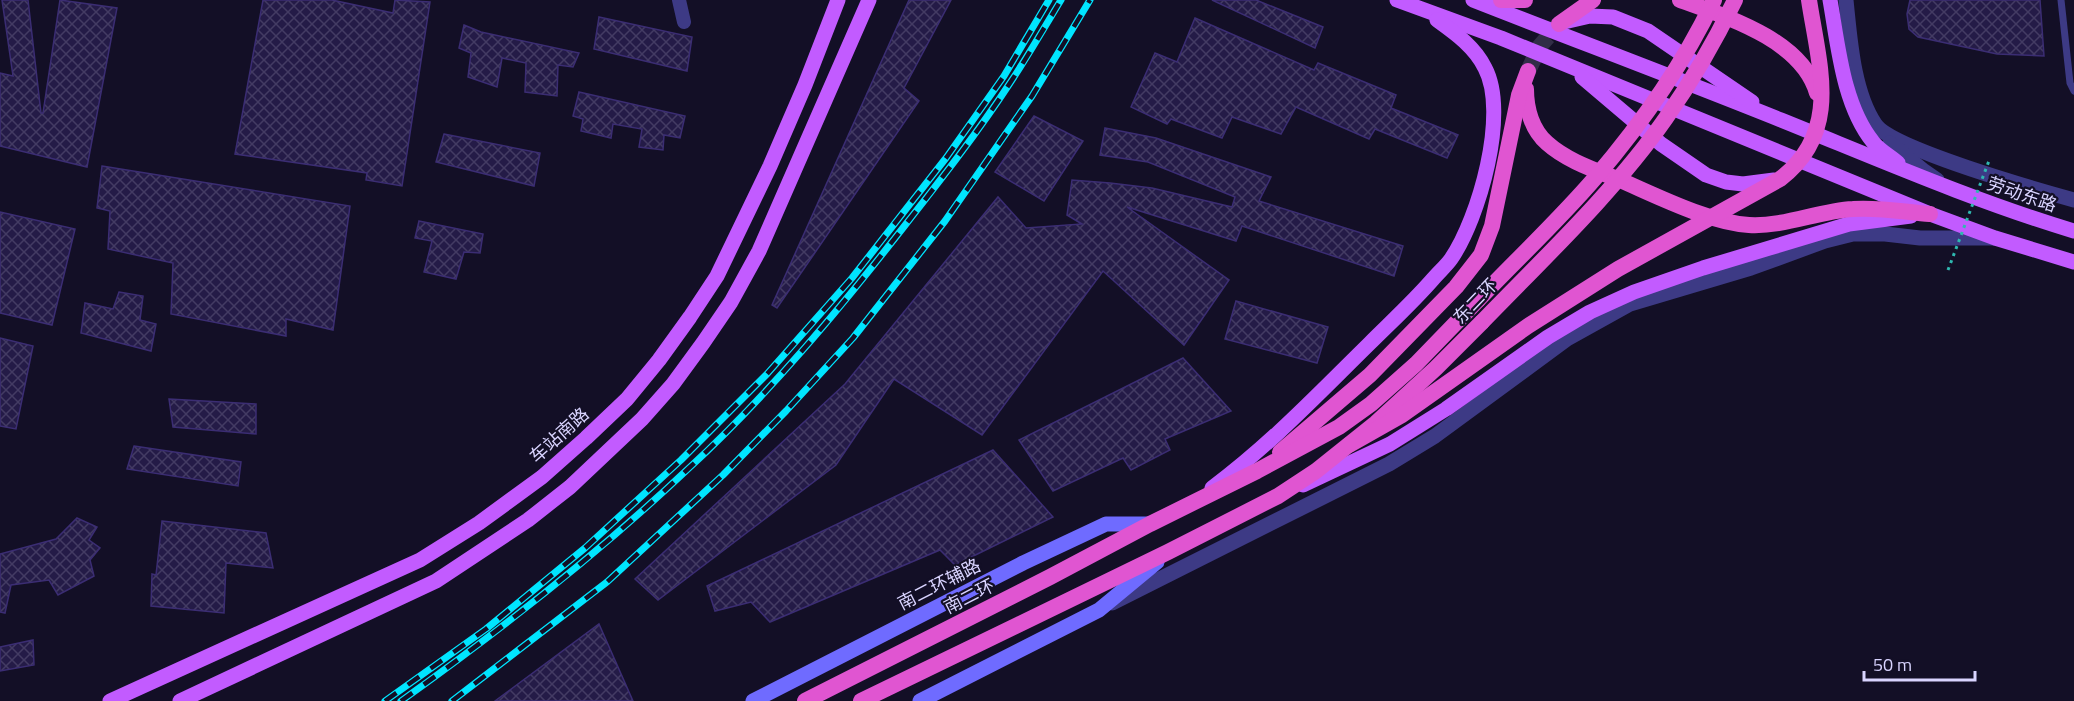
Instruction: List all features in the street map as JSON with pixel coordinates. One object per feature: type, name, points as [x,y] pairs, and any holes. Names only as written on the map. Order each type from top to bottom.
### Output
[{"type":"highway","points":[[1502,0],[1525,0]]},
{"type":"highway","points":[[1559,24],[1593,0]]},
{"type":"highway","points":[[1680,0],[1738,23],[1789,51],[1811,77],[1821,109]]},
{"type":"highway","name":"东二环","points":[[1150,524],[1339,427],[1371,404],[1416,364],[1566,210],[1624,143],[1687,53],[1714,0]]},
{"type":"highway","name":"东二环","points":[[1168,552],[1278,496],[1316,471],[1376,423],[1436,368],[1625,170],[1689,84],[1707,56],[1735,0]]},
{"type":"highway","points":[[1349,445],[1402,415],[1528,326],[1618,268],[1780,179],[1792,170],[1806,154],[1814,139],[1821,109],[1822,86],[1809,0]]},
{"type":"highway","points":[[1257,471],[1370,375],[1456,287],[1481,255],[1492,226],[1520,95],[1528,70],[1527,105],[1533,124],[1545,142],[1563,156],[1676,204],[1722,220],[1749,225],[1786,221],[1851,208],[1930,214]]},
{"type":"highway","name":"南二环","points":[[805,701],[1150,524]]},
{"type":"highway","points":[[861,701],[1168,552]]},
{"type":"main road","name":"车站南路","points":[[110,701],[420,560],[479,523],[533,483],[627,399],[659,360],[717,276],[770,166],[838,0]]},
{"type":"main road","points":[[180,701],[436,581],[536,513],[578,480],[642,419],[673,384],[703,343],[759,251],[869,0]]},
{"type":"main road","points":[[1397,0],[1501,38],[1930,214],[1995,238],[2074,262]]},
{"type":"main road","points":[[1473,0],[1957,192]]},
{"type":"main road","points":[[1830,0],[1838,48],[1851,102],[1858,119],[1874,143],[1899,163],[1957,192]]},
{"type":"main road","points":[[1191,503],[1286,428],[1419,295],[1450,260],[1464,237],[1476,208],[1490,150],[1494,128],[1494,107],[1486,68],[1473,50],[1456,34],[1425,12]]},
{"type":"main road","points":[[1559,24],[1590,16],[1613,17],[1648,31],[1780,120]]},
{"type":"main road","points":[[1569,66],[1661,144],[1706,175],[1726,182],[1743,184],[1780,179]]},
{"type":"main road","name":"劳动东路","points":[[1957,192],[2025,217],[2074,231]]},
{"type":"main road","points":[[1278,496],[1356,462],[1390,444],[1446,409],[1548,337],[1590,312],[1643,288],[1849,224],[1930,214]]},
{"type":"main road","name":"南二环辅路","points":[[753,701],[1023,562],[1106,524],[1150,524]]},
{"type":"main road","points":[[920,701],[1099,610],[1168,552]]},
{"type":"street","points":[[679,0],[684,22]]},
{"type":"street","points":[[1846,0],[1858,82],[1876,126],[1904,155],[1957,192]]},
{"type":"street","points":[[1876,126],[1903,143],[1934,156],[2072,197]]},
{"type":"street","points":[[1099,610],[1389,464],[1435,436],[1567,339],[1630,304],[1751,268],[1825,241],[1853,234],[1886,234],[1920,238],[1995,238]]},
{"type":"lane","points":[[2061,0],[2070,83],[2074,91]]},
{"type":"path","points":[[1948,270],[1990,158]]},
{"type":"building","points":[[2,0],[28,0],[41,113],[43,113],[60,0],[117,8],[87,167],[0,146],[0,73],[13,76]]},
{"type":"building","points":[[263,0],[332,0],[393,13],[395,0],[430,2],[402,186],[366,180],[367,173],[235,154]]},
{"type":"building","points":[[909,0],[951,0],[904,88],[919,101],[777,308],[772,305]]},
{"type":"building","points":[[1212,0],[1256,0],[1323,27],[1315,48]]},
{"type":"building","points":[[1910,0],[2040,0],[2044,56],[1997,54],[1918,37],[1909,29],[1907,14]]},
{"type":"building","points":[[599,17],[692,37],[687,71],[594,49]]},
{"type":"building","points":[[1195,18],[1314,70],[1318,63],[1396,95],[1391,108],[1458,135],[1447,158],[1375,129],[1369,139],[1296,107],[1281,134],[1232,117],[1222,138],[1171,119],[1167,124],[1131,107],[1155,53],[1177,62]]},
{"type":"building","points":[[464,25],[481,32],[579,53],[573,67],[558,65],[557,96],[525,92],[526,63],[502,58],[497,87],[468,77],[471,53],[459,48]]},
{"type":"building","points":[[579,92],[685,116],[680,138],[664,135],[663,150],[639,147],[642,129],[613,124],[611,138],[581,131],[583,119],[573,116]]},
{"type":"building","points":[[1034,116],[1083,141],[1044,201],[995,172]]},
{"type":"building","points":[[1105,128],[1156,138],[1271,177],[1259,201],[1403,246],[1394,276],[1242,226],[1236,241],[1127,207],[1229,280],[1184,345],[1103,271],[982,435],[894,379],[836,465],[658,600],[635,579],[845,384],[998,197],[1026,228],[1082,224],[1067,215],[1072,180],[1152,188],[1232,207],[1235,197],[1148,162],[1100,155]]},
{"type":"building","points":[[444,134],[540,153],[534,186],[436,162]]},
{"type":"building","points":[[102,166],[350,206],[333,330],[286,319],[286,336],[171,314],[173,263],[108,249],[110,211],[97,208]]},
{"type":"building","points":[[0,212],[75,229],[52,325],[0,313]]},
{"type":"building","points":[[419,221],[483,234],[480,253],[464,252],[456,279],[424,272],[432,241],[415,238]]},
{"type":"building","points":[[119,292],[143,296],[140,320],[156,324],[151,351],[81,333],[85,303],[113,309]]},
{"type":"building","points":[[1236,301],[1328,327],[1317,363],[1225,339]]},
{"type":"building","points":[[0,338],[33,346],[16,429],[0,426]]},
{"type":"building","points":[[1183,358],[1231,411],[1165,439],[1170,450],[1131,470],[1123,458],[1053,491],[1019,440]]},
{"type":"building","points":[[169,399],[256,404],[256,434],[173,427]]},
{"type":"building","points":[[134,446],[241,462],[238,486],[127,469]]},
{"type":"building","points":[[993,450],[1053,517],[955,565],[940,550],[770,622],[751,602],[715,611],[707,586]]},
{"type":"building","points":[[77,518],[97,527],[89,540],[100,548],[90,560],[94,576],[58,595],[49,580],[11,585],[5,613],[0,612],[0,554],[56,539]]},
{"type":"building","points":[[162,521],[266,533],[273,568],[226,563],[224,613],[151,606],[152,574],[156,575]]},
{"type":"building","points":[[599,624],[633,701],[495,701]]},
{"type":"building","points":[[33,640],[34,665],[0,671],[0,647]]},
{"type":"tunnel","points":[[1528,71],[1540,46],[1559,24]]},
{"type":"railway","points":[[385,701],[486,629],[585,548],[681,460],[767,374],[852,278],[946,158],[1004,76],[1049,0]]},
{"type":"railway","points":[[401,701],[513,618],[585,560],[655,499],[747,411],[829,319],[946,172],[1010,83],[1061,0]]},
{"type":"railway","points":[[452,701],[607,582],[723,475],[853,338],[945,221],[1032,96],[1090,0]]}]
